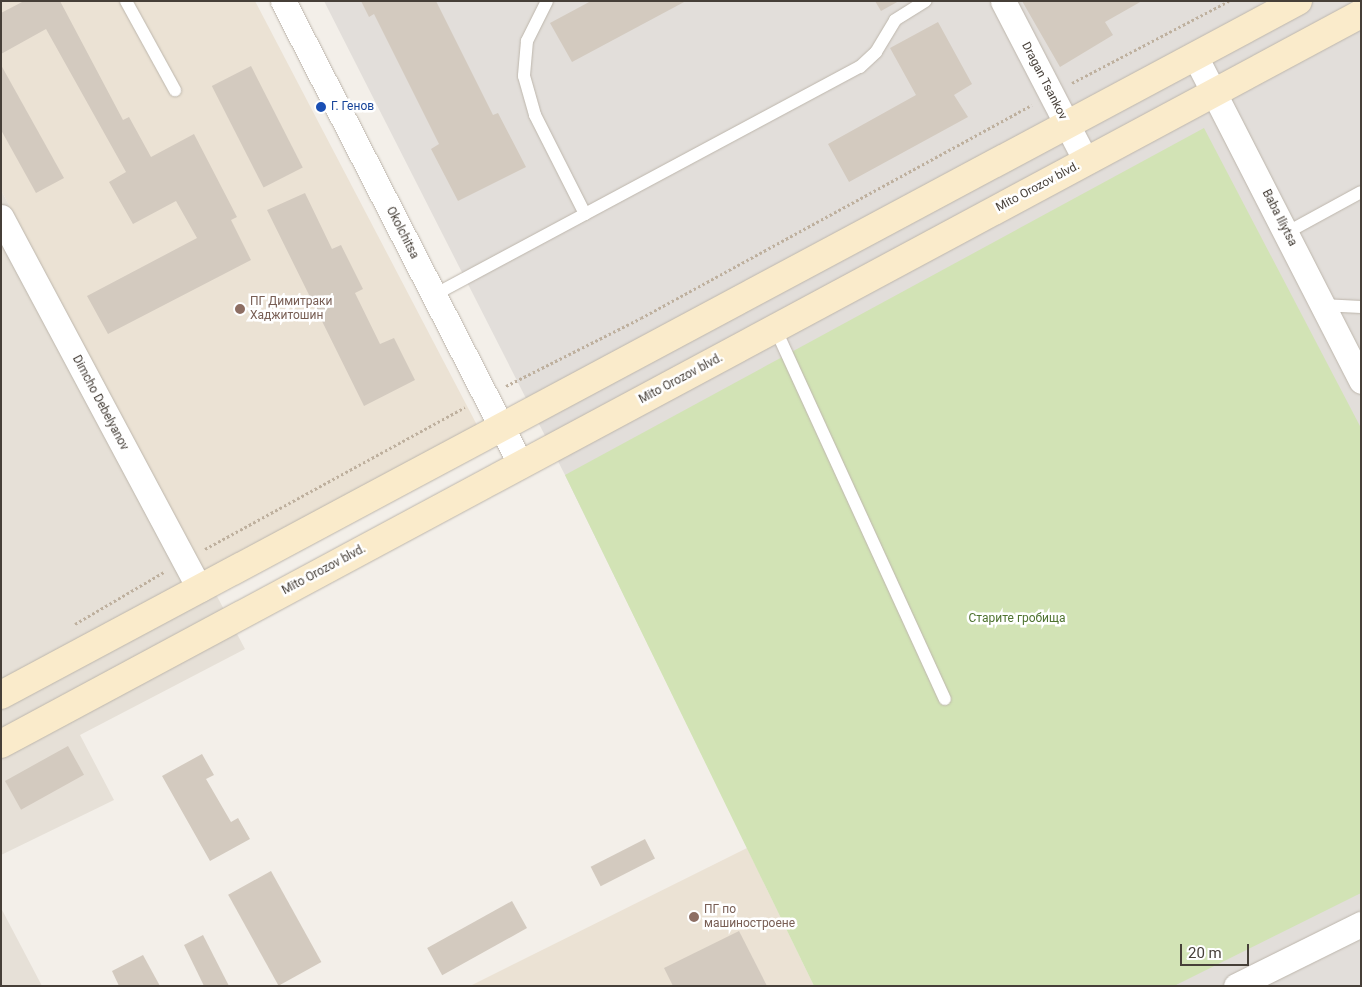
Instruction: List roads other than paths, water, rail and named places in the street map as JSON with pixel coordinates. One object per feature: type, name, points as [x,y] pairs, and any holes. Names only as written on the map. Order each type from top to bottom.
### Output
[{"type":"main road","points":[[1,695],[1298,1]]},
{"type":"main road","name":"Mito Orozov blvd.","points":[[1,744],[1361,14]]},
{"type":"street","name":"Okolchitsa","points":[[283,1],[521,465]]},
{"type":"street","name":"Dragan Tsankov","points":[[1003,1],[1086,161]]},
{"type":"street","name":"Baba Iliytsa","points":[[1195,56],[1361,381]]},
{"type":"street","name":"Dimcho Debelyanov","points":[[3,226],[200,588]]},
{"type":"street","points":[[1236,986],[1269,978],[1361,924]]},
{"type":"lane","points":[[126,1],[175,90]]},
{"type":"lane","points":[[547,1],[527,41],[524,76],[535,115],[585,214]]},
{"type":"lane","points":[[434,295],[860,67],[876,52],[895,20],[926,1]]},
{"type":"lane","points":[[1286,234],[1361,192]]},
{"type":"lane","points":[[1322,305],[1361,307]]},
{"type":"lane","points":[[775,328],[945,699]]},
{"type":"place","name":"Г. Генов","points":[[321,107]]},
{"type":"place","name":"ПГ Димитраки Хаджитошин","points":[[240,309]]},
{"type":"place","name":"ПГ по машиностроене","points":[[694,917]]},
{"type":"park label","name":"Старите гробища","points":[[1017,619]]}]
